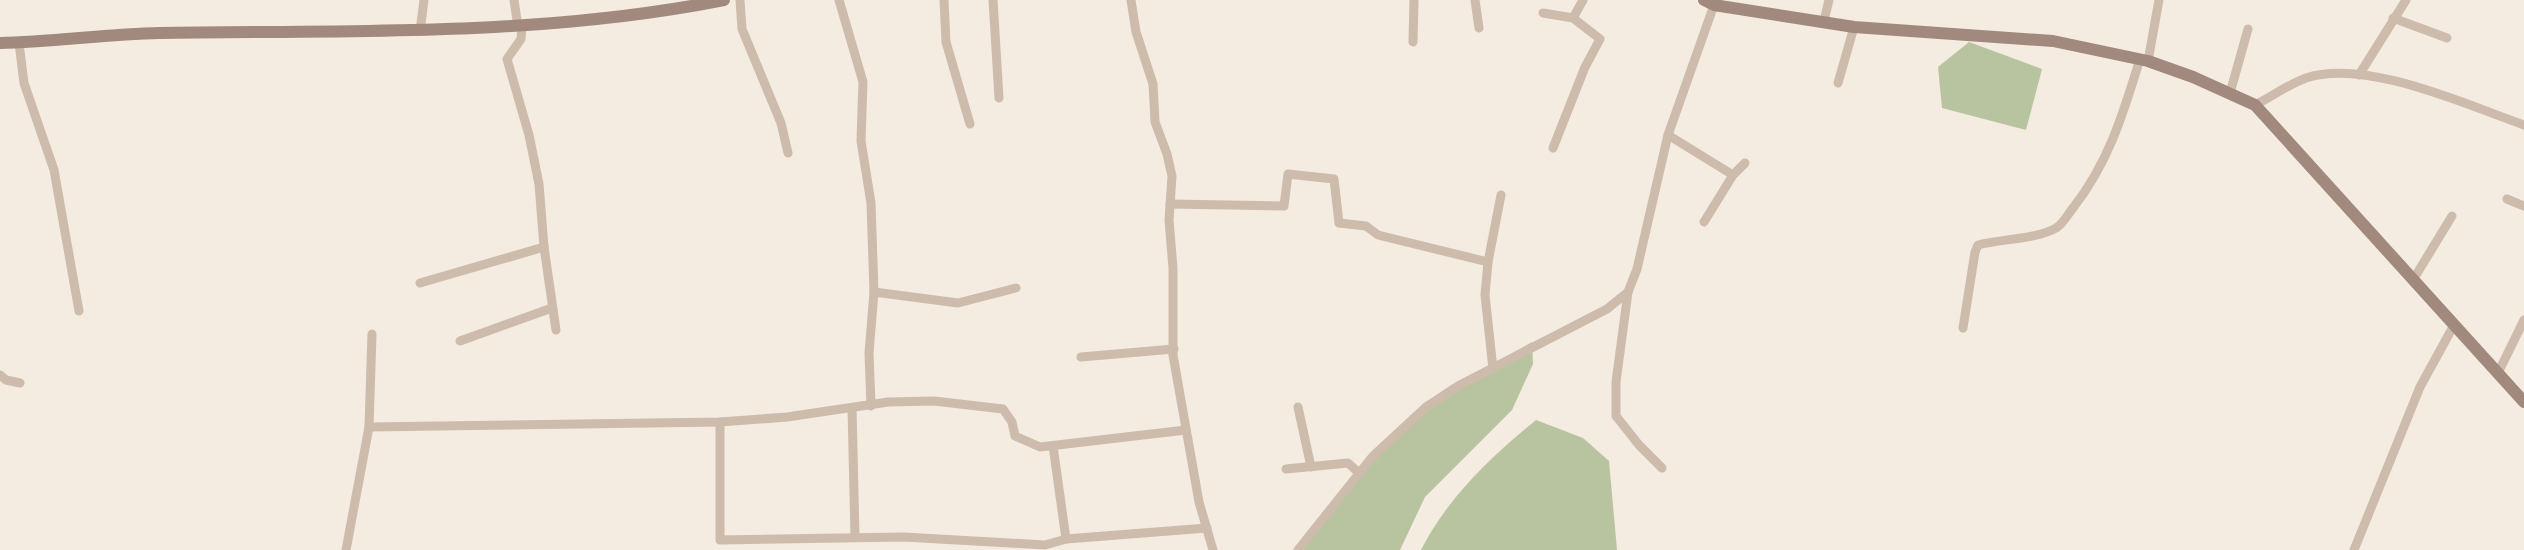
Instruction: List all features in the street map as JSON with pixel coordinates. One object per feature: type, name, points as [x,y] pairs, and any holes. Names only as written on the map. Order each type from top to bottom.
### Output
[{"type":"street","points":[[420,31],[424,0]]},
{"type":"street","points":[[514,0],[521,39],[507,59],[529,135],[539,184],[544,247],[556,330]]},
{"type":"street","points":[[0,43],[142,33],[420,31],[520,27],[664,12],[724,0]]},
{"type":"street","points":[[740,0],[742,28],[781,123],[788,153]]},
{"type":"street","points":[[839,0],[863,82],[861,141],[870,202],[874,292],[869,353],[871,406]]},
{"type":"street","points":[[944,0],[946,42],[970,124]]},
{"type":"street","points":[[993,0],[999,98]]},
{"type":"street","points":[[1131,0],[1136,32],[1153,84],[1155,122],[1167,154],[1172,176],[1170,204],[1173,355],[1199,502],[1213,550]]},
{"type":"street","points":[[1413,42],[1414,0]]},
{"type":"street","points":[[1475,0],[1479,28]]},
{"type":"street","points":[[1574,18],[1583,0]]},
{"type":"street","points":[[1824,21],[1829,0]]},
{"type":"street","points":[[1963,328],[1975,252],[1978,246],[2040,235],[2057,228],[2085,193],[2108,155],[2144,60],[2158,0]]},
{"type":"street","points":[[2359,75],[2406,0]]},
{"type":"street","points":[[1662,468],[1639,445],[1616,416],[1616,382],[1628,292],[1637,269],[1668,135],[1709,2],[1854,27],[2053,41],[2144,60],[2230,93],[2255,105],[2524,402]]},
{"type":"street","points":[[1543,13],[1574,18],[1600,39],[1585,67],[1553,148]]},
{"type":"street","points":[[2393,18],[2447,38]]},
{"type":"street","points":[[1838,83],[1854,27]]},
{"type":"street","points":[[2230,93],[2248,29]]},
{"type":"street","points":[[18,43],[24,83],[54,170],[79,311]]},
{"type":"street","points":[[2255,105],[2306,78],[2326,75],[2359,75],[2407,84],[2524,125]]},
{"type":"street","points":[[1668,135],[1733,175]]},
{"type":"street","points":[[1704,222],[1733,175],[1745,162]]},
{"type":"street","points":[[1170,204],[1284,206],[1288,174],[1334,178],[1339,223],[1366,226],[1378,235],[1488,262]]},
{"type":"street","points":[[1493,369],[1486,295],[1488,262],[1501,195]]},
{"type":"street","points":[[2507,199],[2524,206]]},
{"type":"street","points":[[2414,280],[2452,216]]},
{"type":"street","points":[[420,283],[544,247]]},
{"type":"street","points":[[874,292],[958,303],[1016,288]]},
{"type":"street","points":[[1298,550],[1373,456],[1426,407],[1458,386],[1607,309],[1628,292]]},
{"type":"street","points":[[460,341],[552,308]]},
{"type":"street","points":[[2498,374],[2524,320]]},
{"type":"street","points":[[2354,550],[2420,387],[2454,325]]},
{"type":"street","points":[[346,550],[369,427],[372,334]]},
{"type":"street","points":[[1081,357],[1174,349]]},
{"type":"street","points":[[0,375],[6,380],[20,383]]},
{"type":"street","points":[[369,427],[720,422],[788,417],[888,402],[934,401],[1003,409],[1012,422],[1015,436],[1040,447],[1186,430]]},
{"type":"street","points":[[1298,407],[1311,467]]},
{"type":"street","points":[[852,408],[856,536]]},
{"type":"street","points":[[720,422],[720,540],[856,536],[1046,548],[1066,539],[1206,528]]},
{"type":"street","points":[[1053,446],[1066,539]]},
{"type":"street","points":[[1286,469],[1348,463],[1359,474]]},
{"type":"green space","points":[[1969,42],[2042,69],[2026,130],[1942,108],[1938,67]]},
{"type":"green space","points":[[1532,342],[1533,364],[1512,410],[1425,497],[1400,550],[1300,550],[1391,439],[1431,403]]},
{"type":"green space","points":[[1536,420],[1583,438],[1609,461],[1617,550],[1421,550],[1457,495],[1487,463]]}]
